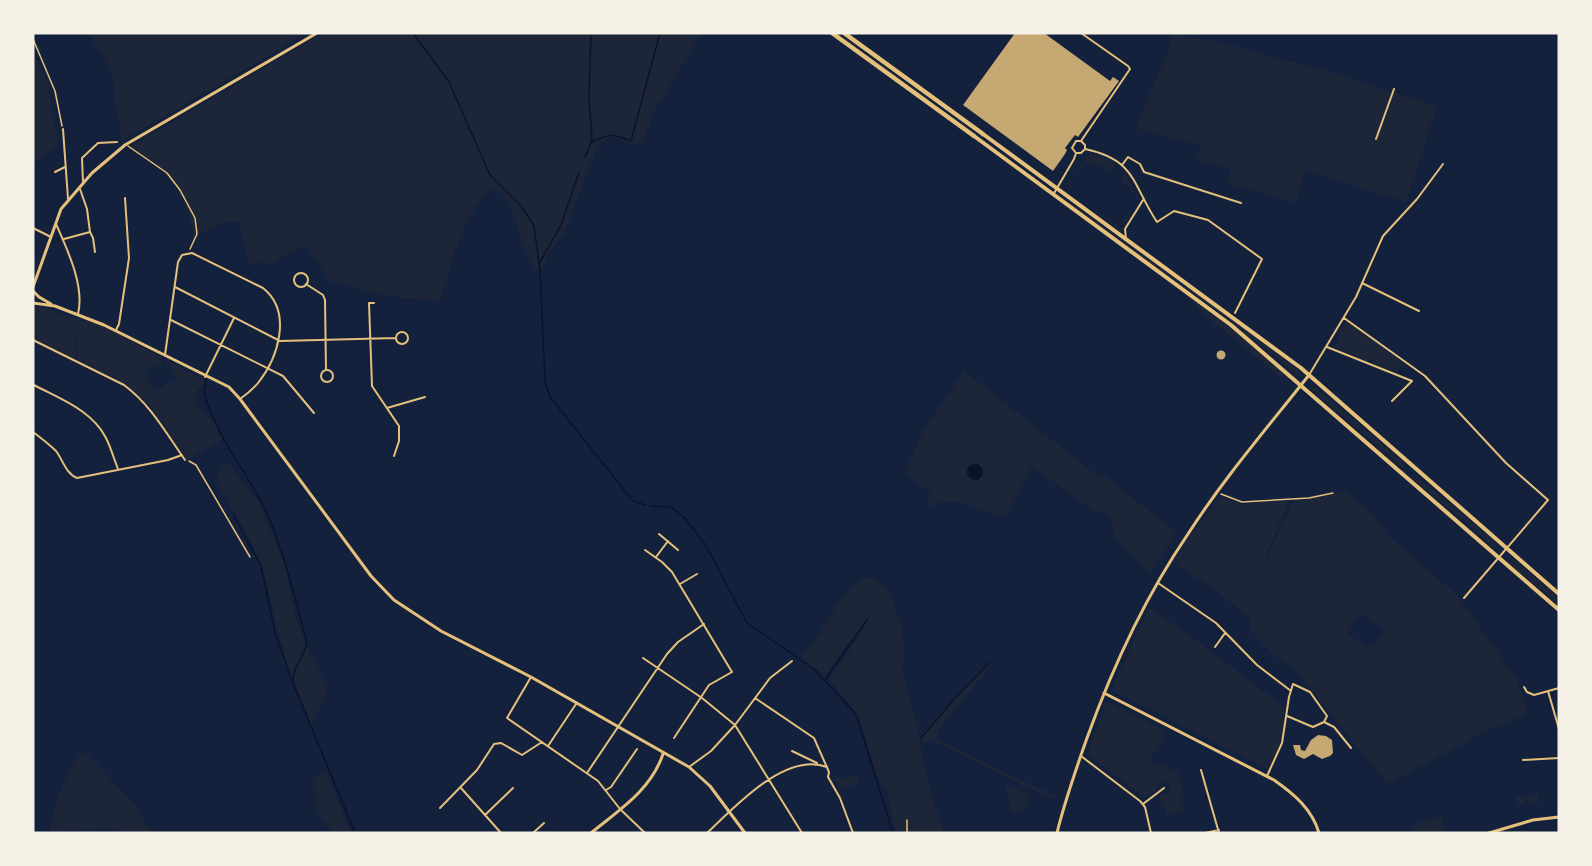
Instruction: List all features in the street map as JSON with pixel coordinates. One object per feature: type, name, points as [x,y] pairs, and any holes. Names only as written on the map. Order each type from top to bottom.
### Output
[{"type":"highway","points":[[832,33],[974,136]]},
{"type":"highway","points":[[844,33],[983,134]]},
{"type":"main road","points":[[983,134],[1267,341],[1309,375],[1559,594]]},
{"type":"main road","points":[[974,136],[1216,312],[1559,610]]},
{"type":"street","points":[[317,33],[125,145],[83,182],[61,209],[34,291],[33,303],[55,306],[116,330],[164,357],[229,387],[383,590],[441,631],[531,677],[689,767],[705,781],[745,833]]},
{"type":"street","points":[[1076,153],[1072,148],[1074,142],[1082,141],[1130,69],[1081,33]]},
{"type":"street","points":[[1376,140],[1394,89]]},
{"type":"street","points":[[63,129],[68,199]]},
{"type":"street","points":[[1082,141],[1085,149]]},
{"type":"street","points":[[83,182],[82,158],[98,143],[117,142]]},
{"type":"street","points":[[1076,153],[1081,153],[1085,149]]},
{"type":"street","points":[[1085,149],[1122,165],[1136,180],[1143,200],[1157,222],[1174,212],[1208,220],[1262,259],[1234,313]]},
{"type":"street","points":[[1053,195],[1073,164],[1076,153]]},
{"type":"street","points":[[1122,165],[1128,157],[1140,164],[1144,172],[1240,203]]},
{"type":"street","points":[[1057,833],[1065,803],[1104,693],[1158,583],[1187,534],[1309,375],[1344,318],[1383,236],[1417,199],[1443,164]]},
{"type":"street","points":[[55,172],[65,167]]},
{"type":"street","points":[[80,186],[95,252]]},
{"type":"street","points":[[116,330],[119,324],[129,258],[125,198]]},
{"type":"street","points":[[1126,238],[1125,229],[1143,200]]},
{"type":"street","points":[[56,224],[72,261],[80,306],[78,314]]},
{"type":"street","points":[[33,228],[51,237]]},
{"type":"street","points":[[63,239],[90,232]]},
{"type":"street","points":[[164,357],[179,258],[182,255],[188,252],[261,287],[271,295],[277,310],[279,341],[259,382],[240,399]]},
{"type":"street","points":[[304,274],[307,278],[306,284],[301,287],[297,285],[295,277],[304,274]]},
{"type":"street","points":[[1362,283],[1419,311]]},
{"type":"street","points":[[306,284],[323,295],[326,370],[321,375],[323,381],[331,381],[333,376],[330,371],[326,370]]},
{"type":"street","points":[[175,287],[279,341],[396,338]]},
{"type":"street","points":[[34,291],[55,306]]},
{"type":"street","points":[[374,303],[369,303],[372,388],[399,428],[398,443],[393,456]]},
{"type":"street","points":[[206,377],[235,317]]},
{"type":"street","points":[[1344,318],[1425,376],[1506,463],[1548,500],[1464,598]]},
{"type":"street","points":[[171,320],[285,377],[314,413]]},
{"type":"street","points":[[403,332],[406,333],[408,339],[403,344],[399,343],[396,338],[399,333],[403,332]]},
{"type":"street","points":[[33,340],[124,385],[136,394],[165,429],[185,460]]},
{"type":"street","points":[[1327,347],[1412,381],[1392,401]]},
{"type":"street","points":[[33,380],[33,386],[73,405],[91,417],[106,438],[118,469]]},
{"type":"street","points":[[387,408],[424,397]]},
{"type":"street","points":[[33,432],[50,445],[74,478],[168,460],[182,455]]},
{"type":"street","points":[[659,534],[678,550]]},
{"type":"street","points":[[656,557],[668,541]]},
{"type":"street","points":[[645,550],[672,572],[732,672],[709,685],[674,738]]},
{"type":"street","points":[[680,584],[697,574]]},
{"type":"street","points":[[1158,583],[1206,616],[1257,665],[1291,691]]},
{"type":"street","points":[[587,773],[676,643],[704,624]]},
{"type":"street","points":[[1215,647],[1225,633]]},
{"type":"street","points":[[643,658],[702,698],[735,725],[802,833]]},
{"type":"street","points":[[689,767],[711,751],[735,725],[770,678],[792,661]]},
{"type":"street","points":[[531,677],[507,718],[587,773],[606,790],[620,809],[645,833]]},
{"type":"street","points":[[1266,776],[1282,743],[1291,691],[1293,684],[1310,692],[1327,716],[1324,722],[1313,727],[1287,716]]},
{"type":"street","points":[[1524,687],[1533,695],[1559,688]]},
{"type":"street","points":[[1548,691],[1559,729]]},
{"type":"street","points":[[1104,693],[1266,776],[1297,797],[1311,815],[1319,833]]},
{"type":"street","points":[[755,698],[814,738],[827,767],[828,777],[840,798],[853,833]]},
{"type":"street","points":[[548,746],[577,703]]},
{"type":"street","points":[[1324,722],[1334,727],[1351,747]]},
{"type":"street","points":[[441,808],[477,770],[494,744],[501,743],[522,755],[542,742]]},
{"type":"street","points":[[606,790],[611,787],[637,749]]},
{"type":"street","points":[[792,751],[827,767]]},
{"type":"street","points":[[591,833],[636,797],[650,781],[663,754]]},
{"type":"street","points":[[1081,756],[1143,804],[1151,833]]},
{"type":"street","points":[[1523,760],[1559,758]]},
{"type":"street","points":[[706,833],[769,779],[787,769],[817,763]]},
{"type":"street","points":[[1201,770],[1219,832],[1205,833]]},
{"type":"street","points":[[461,788],[501,833]]},
{"type":"street","points":[[485,815],[513,788]]},
{"type":"street","points":[[1143,804],[1164,788]]},
{"type":"street","points":[[1489,833],[1533,820],[1559,817]]},
{"type":"street","points":[[533,833],[544,823]]},
{"type":"path","points":[[33,39],[55,91],[63,129]]},
{"type":"path","points":[[125,145],[167,173],[180,190],[195,218],[197,234],[188,252]]},
{"type":"path","points":[[185,460],[196,465],[250,557]]},
{"type":"path","points":[[1217,493],[1242,502],[1309,498],[1333,493]]},
{"type":"path","points":[[907,820],[907,833]]},
{"type":"shaded area","points":[[88,33],[307,33],[122,141],[114,96],[114,81],[107,64]]},
{"type":"shaded area","points":[[323,33],[701,34],[652,116],[642,146],[614,137],[604,141],[598,147],[564,233],[549,253],[542,270],[535,269],[505,197],[493,189],[474,210],[467,224],[440,301],[386,296],[330,281],[306,245],[266,266],[262,260],[250,266],[239,222],[225,222],[194,237],[188,211],[170,179],[160,169],[128,148]]},
{"type":"shaded area","points":[[836,33],[839,33],[1050,187]]},
{"type":"shaded area","points":[[1171,34],[1219,42],[1340,75],[1437,106],[1406,202],[1305,170],[1296,203],[1227,183],[1231,170],[1195,159],[1201,146],[1136,128],[1167,53]]},
{"type":"shaded area","points":[[33,55],[47,81],[58,145],[33,163]]},
{"type":"shaded area","points":[[1092,154],[1115,164],[1114,169],[1108,172],[1097,165],[1085,162],[1070,183],[1073,191],[1068,183],[1089,155]]},
{"type":"shaded area","points":[[1125,173],[1138,200],[1132,190],[1122,182],[1121,178]]},
{"type":"shaded area","points":[[1066,188],[1123,229],[1122,232]]},
{"type":"shaded area","points":[[1061,196],[1262,341],[1296,368],[1301,376],[1221,314],[1064,201]]},
{"type":"shaded area","points":[[1137,201],[1124,224],[1122,222]]},
{"type":"shaded area","points":[[1184,295],[1212,312],[1290,378],[1286,381],[1201,312]]},
{"type":"shaded area","points":[[33,307],[81,319],[80,325],[82,320],[86,319],[162,358],[160,365],[154,367],[153,365],[144,371],[152,389],[156,391],[164,387],[163,385],[167,382],[172,384],[177,379],[169,364],[165,366],[166,360],[205,381],[197,390],[195,407],[211,419],[222,440],[187,460],[162,422],[140,396],[119,381],[78,360],[79,326],[76,337],[76,360],[33,338]]},
{"type":"shaded area","points":[[1348,321],[1402,362],[1396,373],[1373,364],[1374,361],[1369,359],[1367,362],[1333,347],[1342,326]]},
{"type":"shaded area","points":[[964,371],[1003,401],[968,440],[1004,402],[1043,433],[1041,435],[1043,437],[1046,435],[1098,476],[1103,475],[1175,531],[1151,574],[1115,538],[1112,523],[1106,513],[1097,512],[1088,507],[1032,466],[1005,517],[960,502],[941,503],[928,507],[929,496],[932,494],[905,474],[923,431]]},
{"type":"shaded area","points":[[1314,386],[1405,464],[1405,467],[1402,467],[1312,390],[1311,387]]},
{"type":"shaded area","points":[[223,463],[231,465],[251,494],[261,503],[256,508],[262,510],[286,568],[293,608],[304,641],[326,686],[327,693],[312,726],[287,665],[272,606],[288,598],[272,604],[265,576],[247,533],[216,479]]},
{"type":"shaded area","points":[[975,464],[981,466],[983,472],[981,478],[975,480],[969,478],[967,472],[969,466]]},
{"type":"shaded area","points":[[1413,474],[1450,503],[1498,545],[1497,547],[1495,548],[1412,478]]},
{"type":"shaded area","points":[[1344,491],[1373,514],[1387,535],[1458,596],[1517,680],[1528,712],[1490,729],[1388,784],[1295,670],[1275,656],[1251,631],[1250,619],[1215,590],[1178,565],[1180,563],[1175,560],[1190,536],[1221,496],[1242,504],[1290,500],[1265,557],[1267,558],[1294,500],[1306,500]],"holes":[[[1360,614],[1385,629],[1372,648],[1347,634]]]},
{"type":"shaded area","points":[[1511,558],[1559,598],[1559,604],[1511,565],[1509,562]]},
{"type":"shaded area","points":[[871,577],[887,590],[897,611],[904,646],[903,674],[917,723],[932,797],[943,829],[938,833],[898,833],[894,826],[887,791],[881,785],[875,770],[859,716],[831,682],[830,678],[860,635],[861,630],[826,674],[819,672],[801,658],[847,592],[863,579]]},
{"type":"shaded area","points":[[1149,608],[1187,633],[1285,708],[1278,749],[1266,768],[1111,690]]},
{"type":"shaded area","points":[[991,659],[994,662],[937,732],[939,740],[1055,796],[1054,800],[930,740],[923,741],[922,734]]},
{"type":"shaded area","points":[[1107,701],[1166,731],[1150,761],[1178,772],[1185,796],[1181,798],[1185,809],[1168,816],[1159,794],[1167,794],[1171,791],[1168,782],[1162,781],[1157,790],[1145,798],[1087,754]]},
{"type":"shaded area","points":[[85,752],[137,806],[152,833],[108,829],[49,831],[72,765]]},
{"type":"shaded area","points":[[326,773],[351,833],[334,833],[316,812],[315,775]]},
{"type":"shaded area","points":[[857,774],[860,783],[839,790],[834,776],[842,779]]},
{"type":"shaded area","points":[[1005,784],[1027,794],[1029,800],[1024,810],[1013,815]]},
{"type":"shaded area","points":[[1537,792],[1540,802],[1531,805],[1528,799],[1524,800],[1526,806],[1518,804],[1516,797]]},
{"type":"shaded area","points":[[1442,816],[1446,833],[1417,833],[1412,825]]},
{"type":"building","points":[[1015,33],[1044,33],[1110,81],[1113,77],[1119,81],[1078,137],[1075,135],[1065,148],[1067,150],[1065,154],[1053,171],[963,105]]},
{"type":"building","points":[[1221,351],[1225,355],[1221,359],[1217,355]]},
{"type":"building","points":[[1318,735],[1332,740],[1333,753],[1330,756],[1322,759],[1313,754],[1304,759],[1296,755],[1293,745],[1300,745],[1301,750],[1305,751],[1311,740]]},
{"type":"waterway","points":[[413,33],[449,82],[490,175],[522,207],[534,226],[540,270],[545,381],[550,397],[633,501],[645,505]]},
{"type":"waterway","points":[[585,157],[592,140],[589,97],[591,33]]},
{"type":"waterway","points":[[591,143],[602,137],[611,136],[631,141],[660,33]]},
{"type":"waterway","points":[[539,264],[561,225],[579,172]]},
{"type":"waterway","points":[[204,380],[206,380],[206,400],[211,413],[262,503],[282,555],[307,643],[293,683],[355,833]]},
{"type":"waterway","points":[[651,506],[671,507],[684,517],[705,544],[747,623],[814,669],[854,712],[893,833]]},
{"type":"waterway","points":[[234,516],[261,566],[275,632],[292,681]]},
{"type":"waterway","points":[[825,680],[867,620]]},
{"type":"waterway","points":[[921,738],[991,661]]}]
